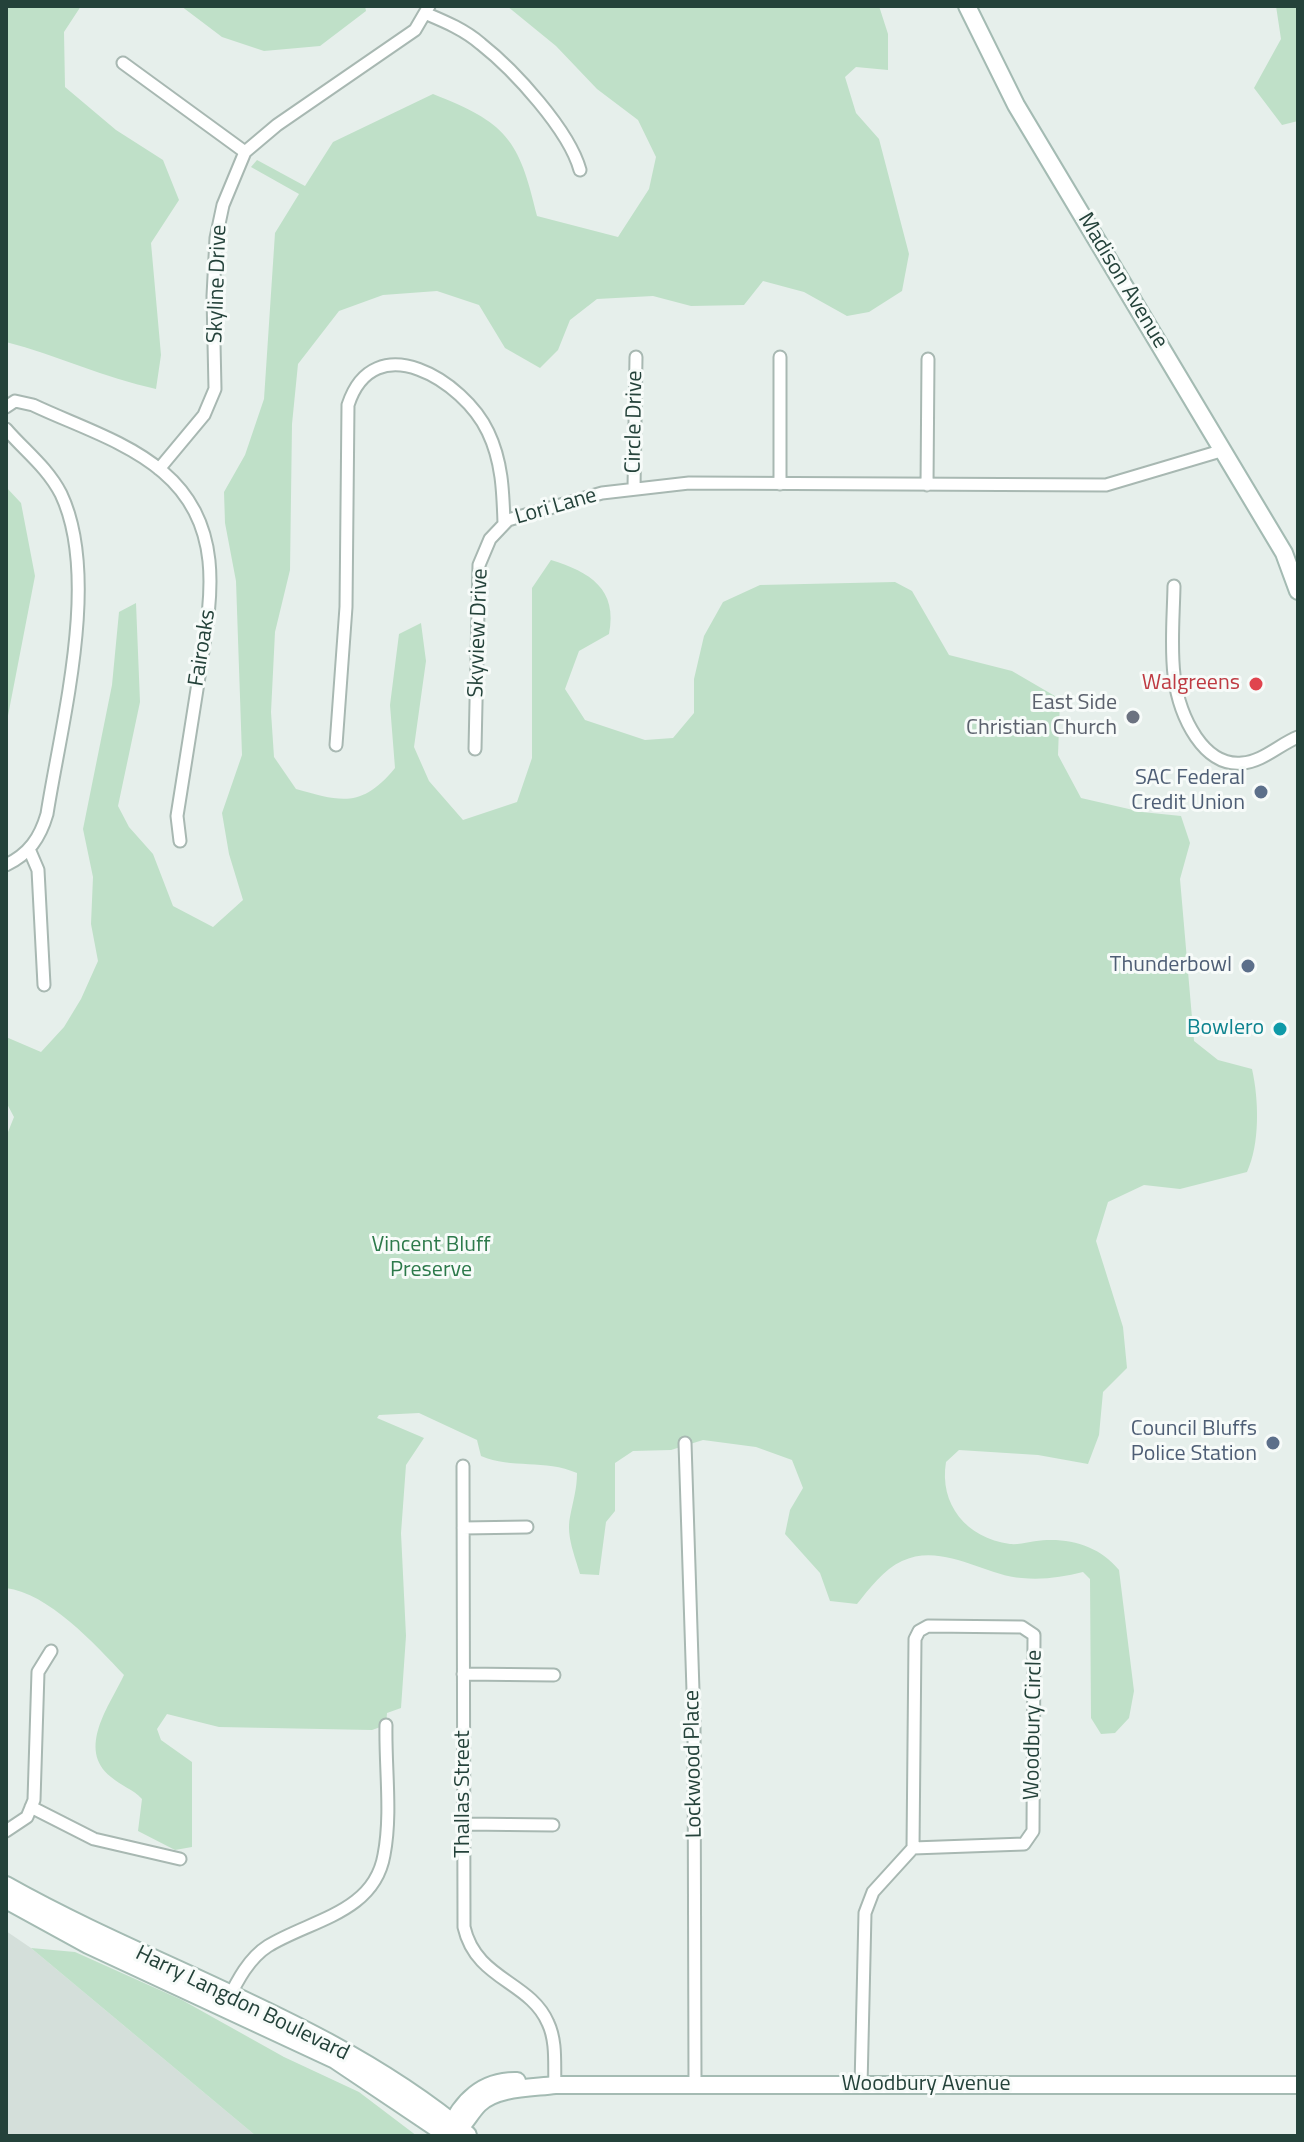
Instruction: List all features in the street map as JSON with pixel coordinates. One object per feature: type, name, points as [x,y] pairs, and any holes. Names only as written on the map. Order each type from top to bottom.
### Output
[{"type":"main road","name":"Madison Avenue","points":[[967,6],[1016,105],[1284,553],[1298,591]]},
{"type":"main road","name":"Madison Avenue","points":[[1284,553],[1298,565]]},
{"type":"main road","name":"Harry Langdon Boulevard","points":[[6,1885],[335,2060],[455,2132]]},
{"type":"main road","name":"Harry Langdon Boulevard","points":[[6,1900],[88,1945],[349,2054],[431,2106],[455,2132]]},
{"type":"main road","name":"Woodbury Avenue","points":[[455,2132],[479,2090],[502,2082],[695,2086],[1298,2085]]},
{"type":"main road","points":[[431,2106],[445,2109],[472,2104],[476,2136]]},
{"type":"street","points":[[123,63],[245,152],[415,30],[428,10],[466,33],[494,55],[567,138],[580,170]]},
{"type":"street","name":"Skyline Drive","points":[[159,469],[204,415],[215,389],[213,296],[216,238],[223,205],[245,152]]},
{"type":"street","name":"Circle Drive","points":[[634,488],[636,357]]},
{"type":"street","points":[[780,357],[780,484]]},
{"type":"street","points":[[927,485],[928,359]]},
{"type":"street","name":"Lori Lane","points":[[336,745],[346,607],[348,405],[360,380],[381,367],[405,365],[434,376],[462,397],[488,431],[499,461],[504,523],[546,507],[634,488],[689,483],[1106,485],[1224,450]]},
{"type":"street","points":[[6,407],[15,401],[33,405],[135,453],[159,469]]},
{"type":"street","points":[[6,429],[37,459],[62,496],[73,534],[78,574],[78,614],[47,814],[29,849],[6,865]]},
{"type":"street","name":"Fairoaks","points":[[159,469],[196,515],[210,569],[209,629],[177,816],[180,841]]},
{"type":"street","name":"Skyview Drive","points":[[475,749],[478,571],[486,546],[504,523]]},
{"type":"street","points":[[1174,586],[1174,685],[1180,710],[1200,742],[1218,759],[1242,763],[1298,737]]},
{"type":"street","points":[[29,849],[38,870],[44,985]]},
{"type":"street","name":"Lockwood Place","points":[[685,1443],[694,1722],[695,2086]]},
{"type":"street","name":"Thallas Street","points":[[463,1466],[467,1941],[479,1960],[534,2004],[546,2019],[553,2040],[555,2085]]},
{"type":"street","points":[[463,1528],[527,1527]]},
{"type":"street","name":"Woodbury Circle","points":[[928,1626],[1022,1627],[1035,1639],[1033,1831],[1030,1839],[1017,1847],[913,1848],[917,1634],[928,1626]]},
{"type":"street","points":[[6,1831],[27,1817],[31,1807],[38,1672],[51,1651]]},
{"type":"street","points":[[463,1674],[554,1675]]},
{"type":"street","points":[[227,2002],[247,1966],[267,1947],[337,1914],[358,1902],[371,1888],[384,1855],[386,1725]]},
{"type":"street","points":[[31,1807],[94,1839],[180,1859]]},
{"type":"street","points":[[464,1824],[553,1825]]},
{"type":"street","points":[[861,2086],[865,1913],[873,1892],[913,1848]]},
{"type":"shaded area","points":[[6,1931],[31,1948],[256,2136],[6,2136]]},
{"type":"green space","points":[[6,6],[81,6],[64,32],[65,87],[116,130],[163,160],[179,200],[151,243],[161,355],[156,389],[6,342]]},
{"type":"green space","points":[[181,6],[365,6],[366,11],[320,46],[264,51],[222,37]]},
{"type":"green space","name":"Vincent Bluff Preserve","points":[[507,6],[879,6],[888,34],[888,70],[856,67],[845,77],[856,113],[879,139],[909,254],[902,291],[869,312],[847,316],[804,292],[763,281],[744,305],[691,306],[653,296],[597,299],[570,320],[558,350],[540,368],[505,348],[479,305],[437,291],[383,295],[339,311],[298,364],[292,424],[290,570],[275,632],[271,712],[274,757],[296,789],[326,797],[361,796],[383,781],[395,768],[390,705],[399,634],[421,623],[426,661],[414,747],[429,781],[463,820],[517,802],[532,758],[532,588],[551,560],[578,570],[598,585],[605,594],[611,618],[609,634],[579,651],[565,689],[585,720],[645,740],[673,738],[694,713],[694,679],[704,636],[723,602],[760,585],[895,582],[912,591],[949,655],[1012,671],[1060,699],[1058,755],[1081,798],[1142,812],[1181,816],[1190,843],[1180,879],[1194,1041],[1218,1060],[1252,1069],[1257,1108],[1254,1148],[1247,1172],[1180,1189],[1144,1185],[1108,1202],[1096,1241],[1123,1327],[1127,1368],[1103,1392],[1099,1435],[1088,1464],[1038,1455],[959,1450],[946,1462],[947,1492],[952,1505],[980,1535],[1010,1544],[1047,1540],[1077,1543],[1104,1556],[1119,1570],[1134,1691],[1129,1718],[1115,1733],[1101,1734],[1091,1718],[1090,1579],[1083,1572],[1053,1578],[1022,1578],[947,1557],[917,1556],[889,1569],[857,1604],[830,1601],[820,1573],[785,1534],[790,1510],[803,1488],[792,1460],[756,1447],[703,1440],[671,1450],[633,1451],[615,1463],[615,1511],[606,1522],[599,1575],[580,1574],[569,1531],[577,1473],[553,1466],[505,1462],[481,1456],[477,1440],[419,1413],[379,1415],[377,1418],[424,1438],[406,1465],[401,1533],[406,1636],[401,1708],[387,1713],[386,1725],[372,1730],[219,1727],[167,1714],[157,1729],[161,1740],[192,1762],[192,1847],[175,1850],[138,1831],[142,1799],[111,1777],[101,1766],[96,1753],[99,1727],[124,1675],[85,1635],[54,1610],[38,1599],[6,1588],[6,1137],[14,1117],[6,1102],[6,1037],[41,1052],[64,1027],[98,961],[91,924],[93,877],[83,829],[112,685],[119,612],[136,603],[140,702],[118,806],[129,827],[153,854],[173,906],[213,927],[243,900],[229,854],[222,813],[242,755],[236,581],[225,523],[224,492],[245,455],[264,399],[275,233],[299,194],[251,167],[257,160],[305,186],[333,142],[433,94],[478,114],[506,137],[523,168],[537,216],[618,237],[649,189],[656,157],[638,120],[597,89],[556,46]]},
{"type":"green space","points":[[1276,6],[1298,6],[1298,121],[1282,125],[1254,88],[1281,39]]},
{"type":"green space","points":[[6,487],[21,503],[35,576],[6,726]]},
{"type":"green space","points":[[31,1948],[75,1952],[182,2000],[284,2057],[359,2092],[417,2136],[256,2136]]},
{"type":"place","name":"Walgreens","points":[[1256,684]]},
{"type":"place","name":"East Side Christian Church","points":[[1133,717]]},
{"type":"place","name":"SAC Federal Credit Union","points":[[1261,792]]},
{"type":"place","name":"Thunderbowl","points":[[1248,966]]},
{"type":"place","name":"Bowlero","points":[[1280,1029]]},
{"type":"place","name":"Council Bluffs Police Station","points":[[1273,1443]]}]
